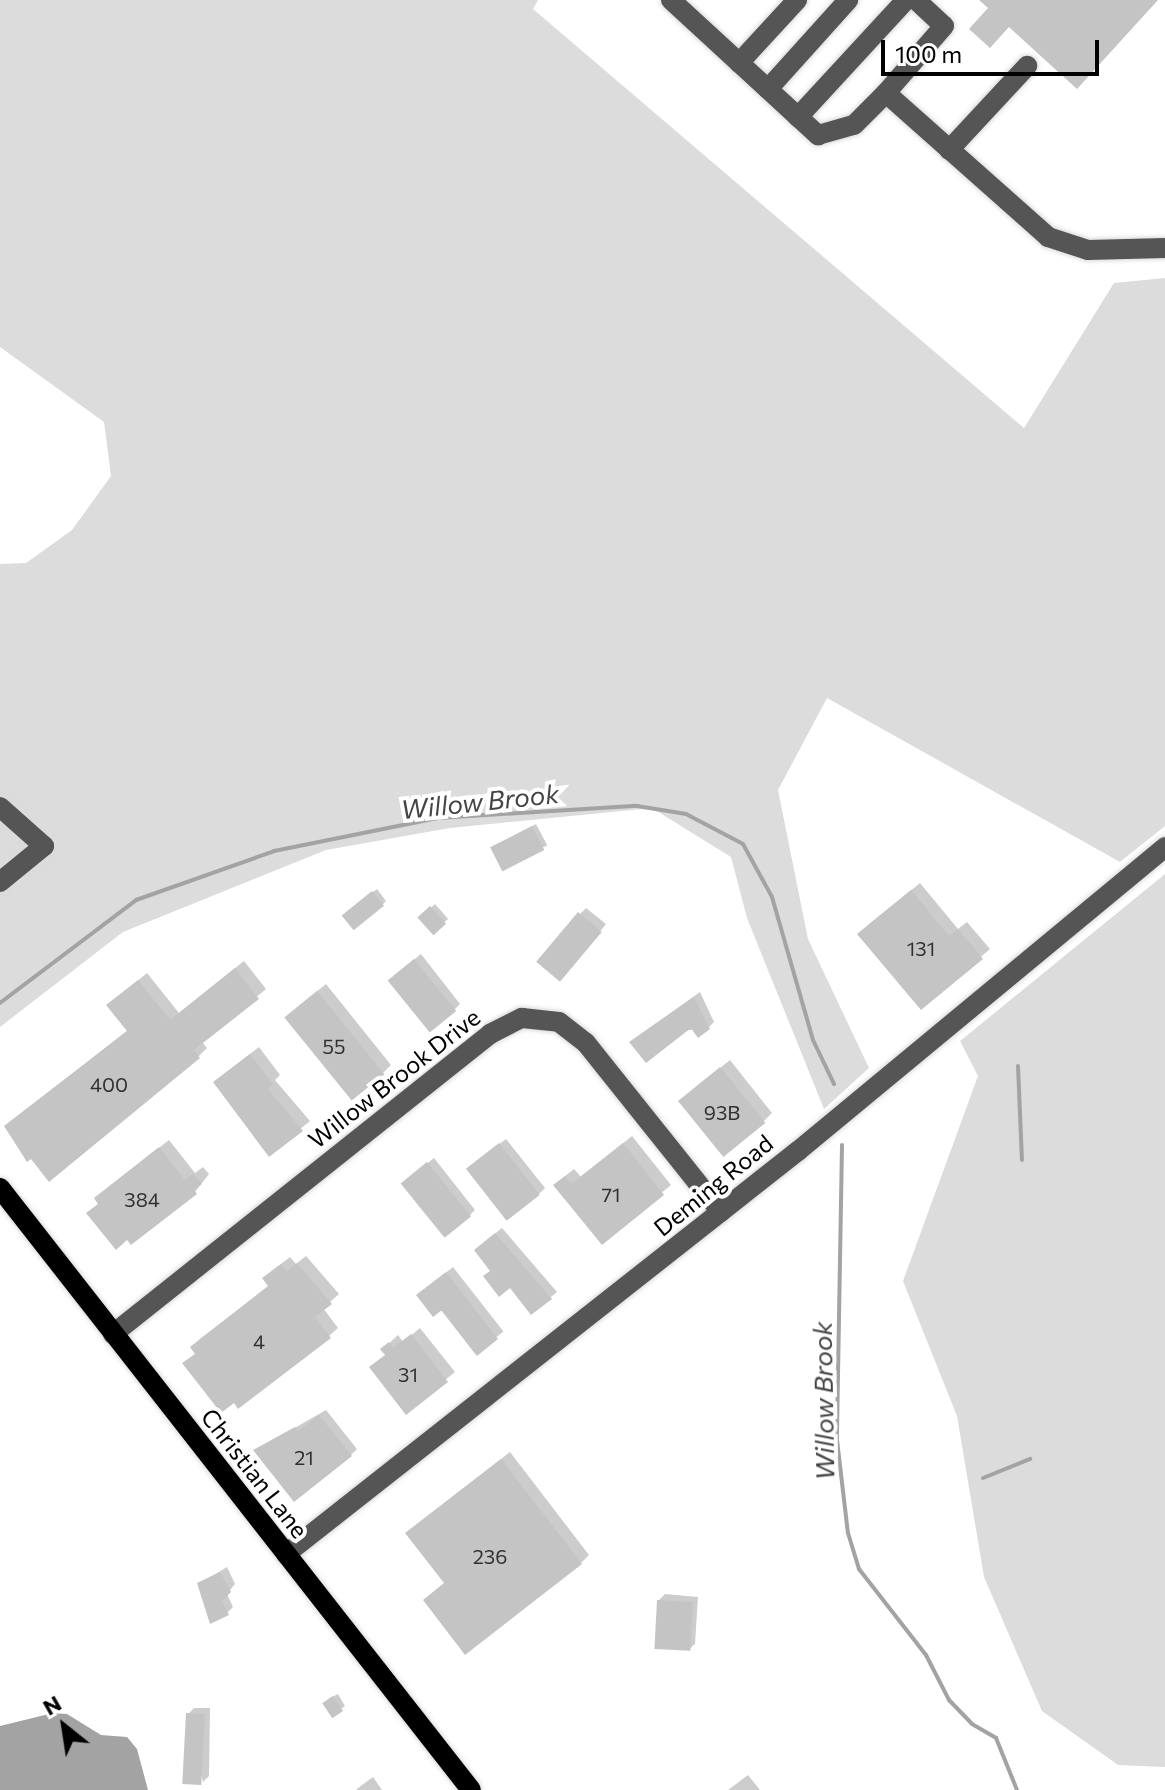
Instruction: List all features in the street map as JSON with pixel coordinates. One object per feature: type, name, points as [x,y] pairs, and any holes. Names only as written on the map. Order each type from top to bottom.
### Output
[{"type":"main road","name":"Christian Lane","points":[[0,1188],[471,1790]]},
{"type":"street","points":[[671,0],[818,135],[854,125],[944,26],[916,0]]},
{"type":"street","points":[[739,63],[797,0]]},
{"type":"street","points":[[768,89],[848,0]]},
{"type":"street","points":[[798,117],[906,0]]},
{"type":"street","points":[[949,150],[1027,66]]},
{"type":"street","points":[[886,93],[1048,237],[1088,250],[1165,248]]},
{"type":"street","points":[[0,807],[44,846],[0,882]]},
{"type":"street","name":"Deming Road","points":[[286,1554],[721,1212],[1165,847]]},
{"type":"street","name":"Willow Brook Drive","points":[[113,1334],[490,1034],[522,1018],[559,1022],[586,1043],[721,1212]]},
{"type":"shaded area","points":[[0,0],[538,0],[533,9],[1024,428],[1114,283],[1165,278],[1165,826],[1120,862],[827,698],[778,790],[808,939],[869,1068],[824,1109],[747,918],[731,857],[652,808],[450,828],[326,850],[123,932],[0,1027],[0,564],[26,563],[72,530],[111,476],[104,422],[0,347]]},
{"type":"shaded area","points":[[1165,874],[1165,1767],[1118,1765],[1042,1711],[984,1577],[957,1416],[903,1281],[978,1076],[960,1041]]},
{"type":"shaded area","points":[[53,1713],[67,1714],[101,1735],[127,1737],[137,1749],[148,1790],[0,1790],[0,1726]]},
{"type":"building","points":[[979,0],[1158,0],[1077,89],[1009,27],[990,48],[969,29],[988,8]]},
{"type":"building","points":[[532,826],[544,850],[502,871],[490,847]]},
{"type":"building","points":[[911,890],[949,936],[958,929],[983,959],[921,1010],[857,934]]},
{"type":"building","points":[[372,891],[384,906],[354,930],[342,916]]},
{"type":"building","points":[[430,906],[446,924],[433,935],[417,917]]},
{"type":"building","points":[[578,912],[602,932],[560,982],[536,962]]},
{"type":"building","points":[[414,959],[456,1011],[430,1032],[388,980]]},
{"type":"building","points":[[235,968],[259,999],[194,1050],[200,1058],[49,1182],[31,1159],[27,1162],[4,1126],[127,1031],[106,1005],[138,980],[170,1020]]},
{"type":"building","points":[[317,991],[384,1074],[352,1101],[284,1017]]},
{"type":"building","points":[[694,997],[710,1029],[698,1038],[691,1028],[646,1063],[629,1042]]},
{"type":"building","points":[[250,1054],[273,1084],[268,1089],[303,1131],[269,1157],[213,1082]]},
{"type":"building","points":[[720,1067],[765,1123],[723,1157],[678,1101]]},
{"type":"building","points":[[499,1143],[540,1195],[507,1221],[466,1169]]},
{"type":"building","points":[[623,1143],[664,1195],[602,1245],[553,1185],[565,1176],[571,1184]]},
{"type":"building","points":[[159,1147],[185,1180],[193,1174],[202,1184],[194,1190],[197,1194],[131,1245],[127,1240],[116,1250],[86,1213],[98,1204],[94,1198]]},
{"type":"building","points":[[427,1162],[471,1216],[445,1238],[401,1183]]},
{"type":"building","points":[[495,1233],[552,1299],[531,1315],[510,1288],[499,1297],[483,1276],[490,1271],[474,1250]]},
{"type":"building","points":[[297,1263],[332,1304],[315,1317],[331,1338],[238,1409],[234,1403],[221,1413],[182,1363],[195,1354],[190,1347],[268,1286],[262,1278],[281,1264],[287,1271]]},
{"type":"building","points":[[446,1272],[498,1339],[477,1356],[442,1310],[433,1317],[416,1295]]},
{"type":"building","points":[[411,1334],[448,1382],[406,1415],[369,1367],[385,1355],[380,1349],[389,1342],[393,1348]]},
{"type":"building","points":[[319,1415],[352,1456],[294,1502],[253,1450],[295,1427],[298,1431]]},
{"type":"building","points":[[501,1459],[582,1564],[465,1655],[423,1600],[444,1583],[405,1533]]},
{"type":"building","points":[[220,1572],[231,1592],[222,1601],[229,1615],[210,1624],[197,1583]]},
{"type":"building","points":[[657,1600],[693,1602],[690,1651],[654,1649]]},
{"type":"building","points":[[333,1696],[343,1711],[332,1718],[322,1703]]},
{"type":"building","points":[[186,1713],[205,1714],[201,1785],[182,1784]]},
{"type":"waterway","name":"Willow Brook","points":[[0,1003],[136,900],[274,851],[438,818],[637,806],[686,814],[743,844],[772,897],[813,1040],[834,1084]]},
{"type":"waterway","points":[[1018,1066],[1022,1160]]},
{"type":"waterway","name":"Willow Brook","points":[[842,1145],[837,1440],[848,1533],[859,1569],[926,1655],[949,1700],[972,1724],[996,1738],[1017,1790]]},
{"type":"waterway","points":[[983,1478],[1030,1459]]}]
